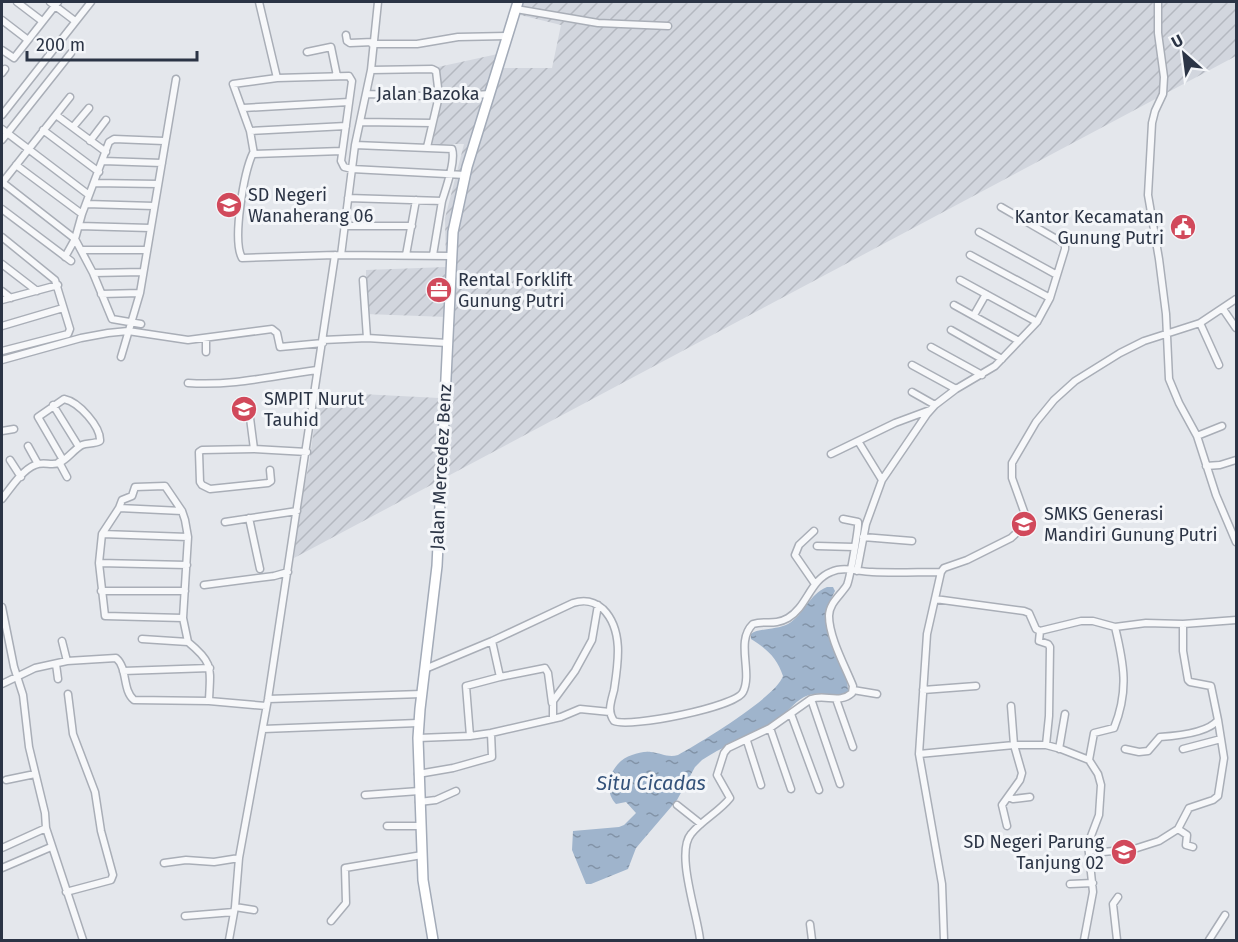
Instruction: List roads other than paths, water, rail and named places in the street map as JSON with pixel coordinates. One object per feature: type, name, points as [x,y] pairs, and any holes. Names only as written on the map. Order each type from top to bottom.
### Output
[{"type":"main road","name":"Jalan Mercedez Benz","points":[[433,940],[426,903],[422,855],[418,723],[437,566],[453,232],[465,175],[517,5]]},
{"type":"street","points":[[17,2],[42,21]]},
{"type":"street","points":[[2,115],[91,2]]},
{"type":"street","points":[[259,2],[277,78]]},
{"type":"street","points":[[229,940],[239,858],[263,729],[307,452],[317,370],[345,226],[356,145],[371,70],[378,2]]},
{"type":"street","points":[[1158,2],[1158,33],[1164,77],[1163,94],[1152,123],[1148,195],[1159,259],[1167,333],[1168,369],[1171,386],[1197,436],[1206,466],[1236,542]]},
{"type":"street","points":[[2,50],[14,58],[54,3],[75,21]]},
{"type":"street","points":[[517,5],[598,23],[668,26]]},
{"type":"street","points":[[2,20],[28,40]]},
{"type":"street","points":[[346,35],[350,43],[417,44],[458,37],[507,36]]},
{"type":"street","points":[[307,52],[331,47],[337,76]]},
{"type":"street","points":[[2,140],[4,130],[71,53]]},
{"type":"street","points":[[371,70],[433,69],[436,73],[438,96],[427,147]]},
{"type":"street","points":[[452,256],[338,255],[242,258],[238,237],[245,175],[253,153],[250,132],[243,108],[233,88],[234,82],[349,76],[352,78],[341,164],[344,167],[465,175]]},
{"type":"street","points":[[121,357],[140,293],[176,79]]},
{"type":"street","name":"Jalan Bazoka","points":[[366,94],[438,96],[489,94]]},
{"type":"street","points":[[70,97],[2,183],[75,239],[93,273],[113,320],[141,324]]},
{"type":"street","points":[[243,108],[349,102]]},
{"type":"street","points":[[73,127],[89,108]]},
{"type":"street","points":[[56,115],[105,152]]},
{"type":"street","points":[[90,141],[106,120]]},
{"type":"street","points":[[361,122],[432,123]]},
{"type":"street","points":[[250,132],[346,126]]},
{"type":"street","points":[[4,130],[89,195]]},
{"type":"street","points":[[43,130],[99,172]]},
{"type":"street","points":[[2,209],[68,259],[109,142],[114,139],[164,141]]},
{"type":"street","points":[[356,145],[450,148],[453,150],[433,255]]},
{"type":"street","points":[[253,153],[256,155],[342,152]]},
{"type":"street","points":[[103,160],[162,163]]},
{"type":"street","points":[[16,165],[82,214]]},
{"type":"street","points":[[94,183],[158,184]]},
{"type":"street","points":[[348,198],[442,201]]},
{"type":"street","points":[[406,255],[416,200]]},
{"type":"street","points":[[86,204],[154,206]]},
{"type":"street","points":[[831,454],[933,407],[956,389],[995,366],[1037,322],[1050,298],[1065,244],[1001,207]]},
{"type":"street","points":[[79,226],[150,228]]},
{"type":"street","points":[[345,226],[412,226]]},
{"type":"street","points":[[979,232],[1057,275]]},
{"type":"street","points":[[2,237],[50,274],[58,285],[70,329],[68,334],[2,351]]},
{"type":"street","points":[[81,250],[147,250]]},
{"type":"street","points":[[970,255],[1050,298]]},
{"type":"street","points":[[2,264],[37,291]]},
{"type":"street","points":[[93,273],[143,272]]},
{"type":"street","points":[[363,280],[367,338]]},
{"type":"street","points":[[960,280],[1037,322]]},
{"type":"street","points":[[2,300],[58,285]]},
{"type":"street","points":[[2,291],[11,298]]},
{"type":"street","points":[[101,294],[140,293]]},
{"type":"street","points":[[974,315],[986,294]]},
{"type":"street","points":[[944,940],[942,884],[919,754],[927,634],[941,572],[944,568],[967,560],[1011,538],[1023,527],[1026,517],[1012,478],[1012,463],[1035,422],[1053,400],[1075,381],[1120,353],[1167,333],[1200,323],[1236,299]]},
{"type":"street","points":[[954,305],[1018,341]]},
{"type":"street","points":[[2,326],[63,308]]},
{"type":"street","points":[[1223,309],[1236,328]]},
{"type":"street","points":[[1200,323],[1219,365]]},
{"type":"street","points":[[2,360],[81,338],[128,331],[188,340],[272,329],[277,333],[280,347],[367,338],[447,343]]},
{"type":"street","points":[[951,330],[1002,358]]},
{"type":"street","points":[[206,338],[206,351]]},
{"type":"street","points":[[931,347],[982,375]]},
{"type":"street","points":[[912,365],[956,389]]},
{"type":"street","points":[[188,383],[215,385],[317,370]]},
{"type":"street","points":[[912,392],[933,407]]},
{"type":"street","points":[[2,495],[30,468],[38,464],[61,461],[79,447],[101,439],[82,408],[64,399],[39,415],[38,419],[61,461],[67,477]]},
{"type":"street","points":[[54,405],[79,447]]},
{"type":"street","points":[[700,940],[686,866],[689,837],[730,798],[717,775],[724,753],[728,748],[747,741],[770,728],[811,699],[818,697],[836,699],[851,696],[853,686],[834,637],[829,614],[854,570],[882,480],[933,407]]},
{"type":"street","points":[[250,418],[254,449]]},
{"type":"street","points":[[1197,436],[1222,426]]},
{"type":"street","points":[[2,431],[14,429]]},
{"type":"street","points":[[858,441],[882,480]]},
{"type":"street","points":[[28,446],[38,464]]},
{"type":"street","points":[[270,470],[271,481],[268,483],[214,490],[202,485],[200,450],[254,449],[307,452]]},
{"type":"street","points":[[1206,466],[1220,465],[1236,459]]},
{"type":"street","points":[[10,460],[21,477]]},
{"type":"street","points":[[183,618],[104,617],[99,563],[102,534],[122,500],[132,496],[135,487],[162,485],[168,488],[182,511],[188,537],[183,618],[188,642]]},
{"type":"street","points":[[119,508],[182,511]]},
{"type":"street","points":[[225,522],[297,511]]},
{"type":"street","points":[[249,518],[260,568]]},
{"type":"street","points":[[843,519],[859,523],[854,547],[854,570]]},
{"type":"street","points":[[814,531],[799,545],[795,555],[815,584]]},
{"type":"street","points":[[102,534],[188,537]]},
{"type":"street","points":[[863,537],[912,541]]},
{"type":"street","points":[[817,546],[854,547]]},
{"type":"street","points":[[99,563],[187,565]]},
{"type":"street","points":[[425,669],[584,600],[598,605],[609,616],[617,633],[615,680],[610,712],[614,721],[618,723],[643,722],[702,710],[736,700],[744,689],[746,636],[749,627],[756,623],[774,623],[788,618],[799,609],[815,584],[832,571],[941,572]]},
{"type":"street","points":[[204,585],[274,576],[288,572]]},
{"type":"street","points":[[101,591],[184,591]]},
{"type":"street","points":[[935,599],[1024,611],[1029,613],[1036,629],[1040,631]]},
{"type":"street","points":[[552,704],[588,648],[594,632],[598,605]]},
{"type":"street","points":[[2,607],[14,667],[23,695],[29,747],[45,813],[46,828],[83,940]]},
{"type":"street","points":[[1040,631],[1081,621],[1093,621],[1115,627],[1146,623],[1183,624],[1236,620]]},
{"type":"street","points":[[1089,850],[1121,851],[1160,841],[1178,829],[1189,808],[1218,796],[1224,758],[1218,720],[1211,686],[1188,680],[1183,651],[1183,624]]},
{"type":"street","points":[[1089,760],[1094,733],[1114,728],[1122,703],[1123,660],[1115,627]]},
{"type":"street","points":[[1040,631],[1039,641],[1050,647],[1049,716],[1046,745]]},
{"type":"street","points":[[142,639],[188,642],[202,654],[210,668],[209,701]]},
{"type":"street","points":[[62,641],[67,662]]},
{"type":"street","points":[[492,641],[500,677]]},
{"type":"street","points":[[2,684],[29,669],[67,662],[116,658],[123,671],[128,692],[134,700],[267,703],[422,694]]},
{"type":"street","points":[[56,664],[58,679]]},
{"type":"street","points":[[123,671],[210,668]]},
{"type":"street","points":[[470,736],[466,686],[500,677],[545,668],[548,673],[553,719]]},
{"type":"street","points":[[923,690],[976,686]]},
{"type":"street","points":[[853,690],[877,694]]},
{"type":"street","points":[[66,892],[109,882],[113,875],[100,831],[95,792],[73,734],[68,694]]},
{"type":"street","points":[[811,699],[840,784]]},
{"type":"street","points":[[836,699],[853,747]]},
{"type":"street","points":[[1007,826],[1002,805],[1020,780],[1022,773],[1014,745],[1011,706]]},
{"type":"street","points":[[418,738],[491,733],[553,719],[580,709],[610,712]]},
{"type":"street","points":[[791,714],[819,790]]},
{"type":"street","points":[[1059,748],[1065,714]]},
{"type":"street","points":[[1125,749],[1148,751],[1160,737],[1186,734],[1214,725],[1218,720]]},
{"type":"street","points":[[263,729],[418,723]]},
{"type":"street","points":[[770,728],[791,789]]},
{"type":"street","points":[[418,774],[453,768],[492,757],[491,733]]},
{"type":"street","points":[[1183,748],[1221,739]]},
{"type":"street","points":[[747,741],[760,785]]},
{"type":"street","points":[[919,754],[1014,745],[1046,745],[1089,760],[1098,774],[1101,785],[1097,824],[1089,838],[1092,899],[1084,940]]},
{"type":"street","points":[[6,780],[35,774]]},
{"type":"street","points":[[365,795],[419,790]]},
{"type":"street","points":[[419,802],[436,800],[456,791]]},
{"type":"street","points":[[1008,797],[1013,799],[1030,797]]},
{"type":"street","points":[[677,805],[701,824]]},
{"type":"street","points":[[387,826],[420,826]]},
{"type":"street","points":[[2,848],[46,828]]},
{"type":"street","points":[[1178,829],[1186,835],[1186,846],[1193,847]]},
{"type":"street","points":[[2,868],[51,846]]},
{"type":"street","points":[[331,921],[346,903],[345,868],[422,855]]},
{"type":"street","points":[[164,863],[239,858]]},
{"type":"street","points":[[1070,884],[1092,883]]},
{"type":"street","points":[[1117,940],[1113,902],[1118,897]]},
{"type":"street","points":[[185,916],[234,909],[254,910]]},
{"type":"street","points":[[1209,940],[1225,915]]},
{"type":"street","points":[[810,924],[812,940]]},
{"type":"water","name":"Situ Cicadas","points":[[827,587],[833,587],[835,591],[828,607],[826,621],[828,633],[846,677],[848,691],[839,695],[817,694],[804,697],[767,727],[702,760],[695,767],[677,800],[636,848],[628,869],[586,884],[572,850],[573,831],[619,827],[636,813],[626,802],[616,804],[612,798],[609,783],[614,769],[625,758],[644,752],[678,755],[736,719],[766,696],[783,676],[774,659],[767,650],[751,639],[751,634],[788,624],[816,594]]},
{"type":"place","name":"SD Negeri Wanaherang 06","points":[[229,205]]},
{"type":"place","name":"Kantor Kecamatan Gunung Putri","points":[[1183,227]]},
{"type":"place","name":"Rental Forklift Gunung Putri","points":[[439,290]]},
{"type":"place","name":"SMPIT Nurut Tauhid","points":[[244,409]]},
{"type":"place","name":"SMKS Generasi Mandiri Gunung Putri","points":[[1024,524]]},
{"type":"place","name":"SD Negeri Parung Tanjung 02","points":[[1124,852]]}]
